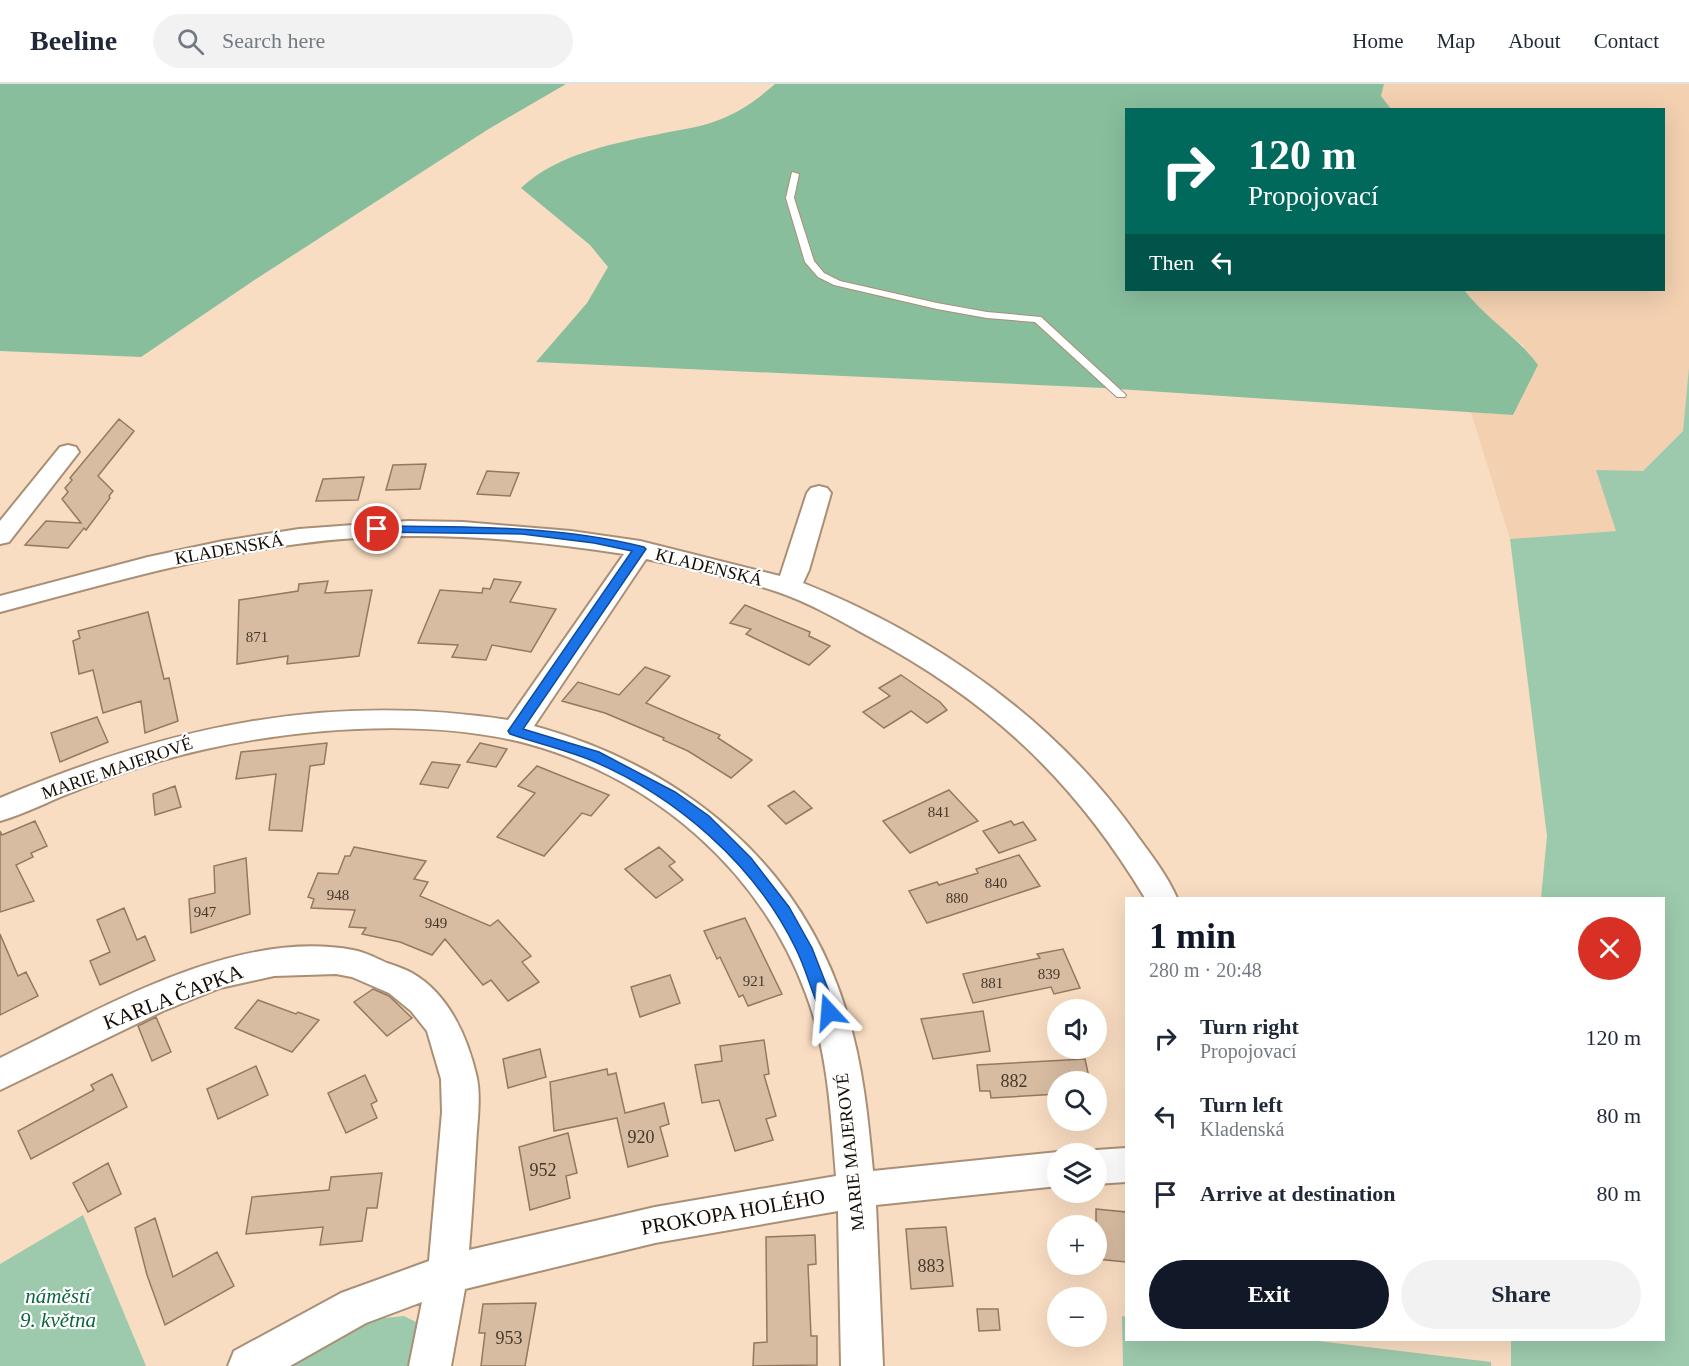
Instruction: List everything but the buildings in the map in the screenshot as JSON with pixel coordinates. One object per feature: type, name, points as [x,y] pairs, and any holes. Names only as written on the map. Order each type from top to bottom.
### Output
[{"type":"street","points":[[0,537],[68,452]]},
{"type":"street","points":[[788,587],[796,570],[819,493]]},
{"type":"street","name":"KLADENSKÁ","points":[[0,604],[187,555],[299,536],[377,529],[522,531],[594,540],[688,559],[788,587],[904,643],[944,667],[990,700],[1043,745],[1126,841],[1160,897]]},
{"type":"street","points":[[515,731],[640,549]]},
{"type":"street","name":"MARIE MAJEROVÉ","points":[[0,810],[61,784],[146,754],[204,738],[259,728],[367,718],[461,723],[515,731],[594,756],[669,795],[703,820],[734,849],[757,875],[783,912],[804,948],[825,996],[838,1043],[856,1190],[862,1293],[862,1366]]},
{"type":"street","name":"KARLA ČAPKA","points":[[0,1075],[151,1001],[214,976],[243,968],[274,962],[336,962],[356,964],[402,983],[423,1001],[442,1025],[453,1053],[459,1079],[460,1112],[448,1274]]},
{"type":"street","points":[[1107,1166],[1125,1165]]},
{"type":"street","name":"PROKOPA HOLÉHO","points":[[448,1274],[654,1225],[856,1190],[1047,1170]]},
{"type":"street","points":[[249,1366],[355,1307],[448,1274]]},
{"type":"street","points":[[430,1366],[448,1274]]},
{"type":"lane","points":[[795,174],[790,198],[810,262],[821,275],[837,283],[973,313],[1004,318],[1038,319],[1122,395]]},
{"type":"shaded area","points":[[1384,84],[1689,84],[1689,367],[1683,431],[1643,471],[1616,531],[1510,539],[1471,412],[1513,415],[1524,346],[1478,308],[1465,291],[1665,291],[1665,108],[1390,108],[1381,96]]},
{"type":"green space","points":[[0,84],[566,84],[487,130],[253,281],[141,357],[0,351]]},
{"type":"green space","points":[[775,84],[1384,84],[1381,96],[1390,108],[1125,108],[1125,291],[1465,291],[1538,365],[1513,415],[1103,388],[536,362],[587,303],[608,267],[590,245],[521,188],[552,166],[588,151],[719,120],[758,98]]},
{"type":"green space","points":[[1689,367],[1689,1366],[1511,1366],[1511,1341],[1665,1341],[1665,897],[1541,897],[1547,836],[1510,539],[1616,531],[1596,470],[1643,471],[1683,431]]},
{"type":"green space","name":"náměstí 9. května","points":[[83,1215],[146,1366],[0,1366],[0,1264]]},
{"type":"green space","points":[[404,1316],[418,1323],[416,1366],[275,1366],[374,1319]]},
{"type":"green space","points":[[1122,1316],[1125,1317],[1125,1341],[1318,1341],[1491,1362],[1491,1366],[1123,1366]]},
{"type":"route","points":[[377,529],[522,531],[594,540],[640,549],[515,731],[594,756],[669,795],[703,820],[734,849],[757,875],[783,912],[804,948],[825,996],[829,1012]]}]
